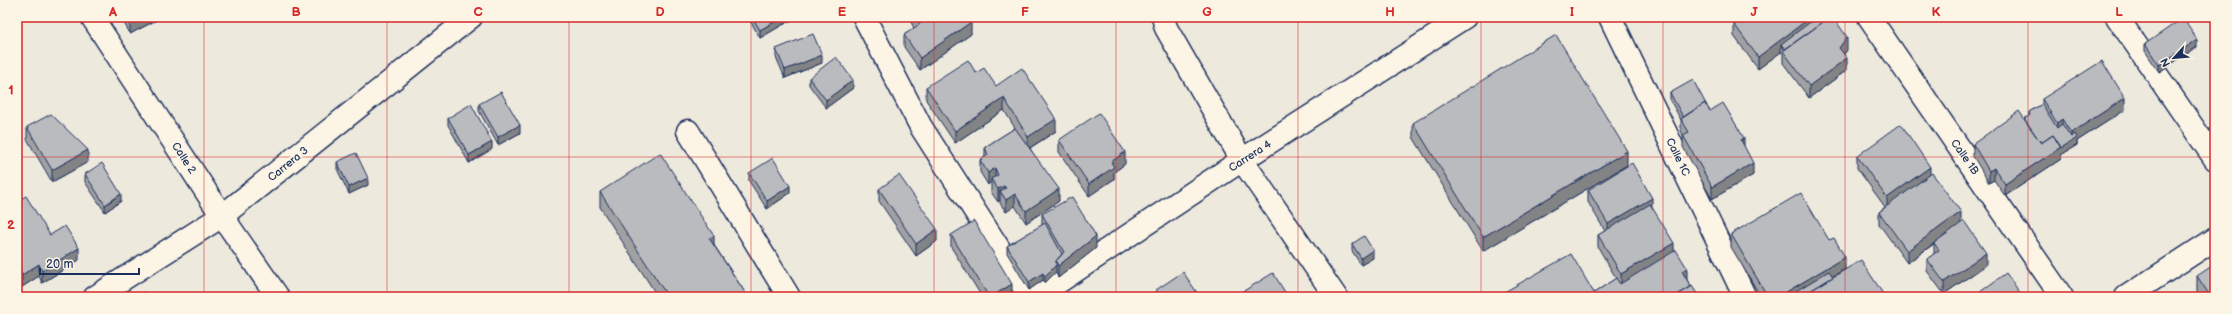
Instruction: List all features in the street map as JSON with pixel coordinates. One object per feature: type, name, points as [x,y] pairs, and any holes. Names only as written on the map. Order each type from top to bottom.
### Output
[{"type":"street","name":"Calle 2","points":[[92,17],[222,216],[278,297]]},
{"type":"street","name":"Carrera 3","points":[[95,297],[222,216],[471,17]]},
{"type":"street","points":[[864,17],[921,127],[1030,297]]},
{"type":"street","points":[[1163,17],[1166,28],[1242,160],[1336,297]]},
{"type":"street","name":"Carrera 4","points":[[1036,297],[1242,160],[1465,17]]},
{"type":"street","name":"Calle 1C","points":[[1610,17],[1745,297]]},
{"type":"street","name":"Calle 1B","points":[[1869,17],[2062,297]]},
{"type":"street","points":[[2117,17],[2215,159]]},
{"type":"street","points":[[688,131],[789,297]]},
{"type":"street","points":[[2126,297],[2215,239]]},
{"type":"building","points":[[128,17],[139,17],[130,22]]},
{"type":"building","points":[[752,17],[783,17],[760,30]]},
{"type":"building","points":[[915,17],[968,17],[971,22],[920,58],[904,35],[920,24]]},
{"type":"building","points":[[1742,17],[1811,17],[1758,57],[1734,24]]},
{"type":"building","points":[[1819,17],[1823,22],[1785,49],[1781,44]]},
{"type":"building","points":[[1830,17],[1833,17],[1847,37],[1839,48],[1847,58],[1809,86],[1783,51]]},
{"type":"building","points":[[2183,18],[2197,40],[2159,65],[2145,44]]},
{"type":"building","points":[[813,34],[822,55],[785,70],[776,49]]},
{"type":"building","points":[[1556,35],[1627,151],[1483,237],[1413,123]]},
{"type":"building","points":[[836,57],[853,80],[826,100],[809,78]]},
{"type":"building","points":[[968,60],[976,73],[984,68],[996,86],[1022,68],[1056,119],[1028,137],[1004,98],[955,131],[926,87]]},
{"type":"building","points":[[2102,61],[2125,98],[2071,133],[2062,119],[2057,123],[2042,99]]},
{"type":"building","points":[[1693,80],[1707,106],[1705,103],[1683,117],[1670,93]]},
{"type":"building","points":[[501,92],[520,125],[498,137],[479,104]]},
{"type":"building","points":[[1705,103],[1710,111],[1723,103],[1744,138],[1741,140],[1753,163],[1712,187],[1683,135],[1689,132],[1681,119]]},
{"type":"building","points":[[471,104],[492,142],[469,155],[448,118]]},
{"type":"building","points":[[2042,104],[2057,128],[2062,124],[2071,137],[2075,134],[2077,138],[2061,148],[2053,135],[2041,143],[2024,119],[2030,115],[2029,112]]},
{"type":"building","points":[[2019,111],[2041,143],[2053,135],[2061,147],[2005,184],[1994,168],[1989,171],[1973,144]]},
{"type":"building","points":[[1099,113],[1125,152],[1111,162],[1114,167],[1089,184],[1059,140]]},
{"type":"building","points":[[51,114],[88,150],[52,170],[27,127]]},
{"type":"building","points":[[1901,124],[1930,167],[1887,198],[1857,156]]},
{"type":"building","points":[[1015,128],[1059,189],[1026,211],[1015,194],[1006,200],[1000,191],[1006,188],[1004,186],[998,189],[991,179],[998,175],[995,168],[988,173],[980,160],[988,155],[985,147]]},
{"type":"building","points":[[356,153],[368,178],[349,187],[337,162]]},
{"type":"building","points":[[660,153],[714,236],[709,238],[748,297],[668,297],[600,192]]},
{"type":"building","points":[[773,158],[790,186],[767,201],[749,173]]},
{"type":"building","points":[[102,163],[121,194],[105,205],[85,174]]},
{"type":"building","points":[[1632,163],[1652,198],[1608,224],[1588,190]]},
{"type":"building","points":[[1932,173],[1961,212],[1907,251],[1879,212]]},
{"type":"building","points":[[899,175],[937,229],[916,244],[879,189]]},
{"type":"building","points":[[1801,193],[1829,240],[1834,238],[1845,257],[1778,297],[1768,297],[1731,234]]},
{"type":"building","points":[[26,196],[50,235],[65,226],[79,248],[42,271],[39,264],[22,275],[17,266],[17,201]]},
{"type":"building","points":[[1072,197],[1096,236],[1058,266],[1056,261],[1064,252],[1042,214]]},
{"type":"building","points":[[1650,204],[1674,243],[1621,274],[1598,235]]},
{"type":"building","points":[[974,221],[1012,284],[991,297],[989,297],[951,235]]},
{"type":"building","points":[[1964,221],[1986,253],[1944,282],[1927,259],[1939,250],[1934,243]]},
{"type":"building","points":[[1045,223],[1062,254],[1056,261],[1056,265],[1045,276],[1043,273],[1029,282],[1007,246]]},
{"type":"building","points":[[1364,236],[1373,250],[1361,258],[1352,244]]},
{"type":"building","points":[[1676,250],[1687,268],[1682,271],[1691,287],[1674,297],[1503,297],[1501,294],[1571,254],[1594,293],[1616,278],[1620,284]]},
{"type":"building","points":[[1861,260],[1885,297],[1800,297]]},
{"type":"building","points":[[2215,264],[2215,297],[2208,297],[2210,296],[2197,276]]},
{"type":"building","points":[[1829,271],[1833,277],[1800,297],[1786,297]]},
{"type":"building","points":[[1183,272],[1200,297],[1161,297],[1156,290]]},
{"type":"building","points":[[1273,273],[1288,297],[1234,297]]},
{"type":"building","points":[[2006,273],[2023,297],[1977,297],[1976,295]]},
{"type":"building","points":[[1692,286],[1699,297],[1674,297]]},
{"type":"building","points":[[145,292],[147,297],[135,297]]}]
